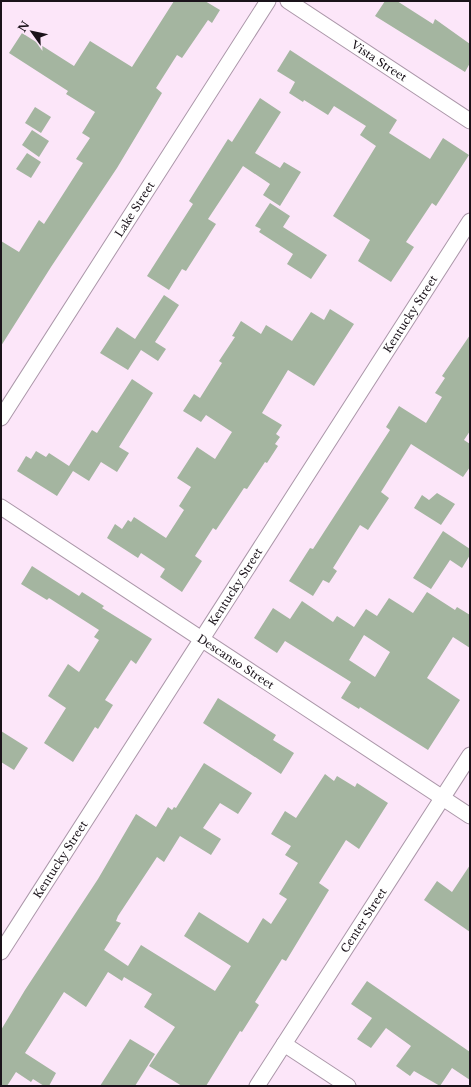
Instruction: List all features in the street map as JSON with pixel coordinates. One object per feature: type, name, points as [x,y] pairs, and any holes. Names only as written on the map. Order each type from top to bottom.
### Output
[{"type":"street","name":"Lake Street","points":[[1,418],[268,1]]},
{"type":"street","name":"Vista Street","points":[[288,1],[470,121]]},
{"type":"street","name":"Kentucky Street","points":[[1,952],[470,221]]},
{"type":"street","name":"Descanso Street","points":[[1,507],[470,816]]},
{"type":"street","name":"Center Street","points":[[257,1086],[470,755]]},
{"type":"street","points":[[284,1044],[348,1086]]},
{"type":"building","points":[[174,1],[205,1],[220,10],[212,23],[208,20],[182,58],[177,55],[156,88],[162,93],[117,168],[51,267],[1,346],[1,241],[19,252],[39,220],[44,224],[83,163],[76,159],[90,138],[82,133],[95,112],[66,94],[68,91],[9,53],[22,33],[74,66],[90,41],[132,67]]},
{"type":"building","points":[[385,1],[397,1],[433,24],[435,19],[470,44],[470,63],[465,72],[375,16]]},
{"type":"building","points":[[290,50],[397,120],[389,133],[430,159],[443,138],[469,155],[436,206],[432,203],[406,242],[414,247],[391,282],[358,261],[370,240],[333,216],[376,146],[360,135],[366,126],[334,106],[328,115],[304,100],[303,102],[289,93],[295,82],[277,71]]},
{"type":"building","points":[[260,98],[281,112],[255,153],[280,168],[284,162],[301,172],[280,206],[263,195],[270,184],[243,166],[208,219],[216,224],[186,271],[182,269],[169,290],[147,276],[193,204],[189,201],[228,139],[232,142]]},
{"type":"building","points":[[35,107],[51,117],[41,133],[25,123]]},
{"type":"building","points":[[32,130],[49,141],[39,157],[22,145]]},
{"type":"building","points":[[27,153],[41,162],[31,178],[16,169]]},
{"type":"building","points":[[270,203],[290,216],[283,227],[327,255],[311,279],[287,264],[293,254],[259,232],[261,229],[255,226]]},
{"type":"building","points":[[164,295],[179,305],[155,342],[166,349],[158,361],[141,350],[128,370],[100,353],[117,327],[135,339]]},
{"type":"building","points":[[330,309],[354,324],[314,386],[288,370],[262,413],[282,425],[276,434],[280,437],[275,444],[278,446],[247,489],[244,488],[216,530],[213,528],[195,556],[202,561],[182,592],[160,577],[165,569],[141,553],[138,558],[107,538],[115,524],[122,529],[128,520],[131,522],[134,517],[166,538],[184,510],[179,506],[191,487],[177,478],[197,447],[215,459],[232,432],[206,415],[201,422],[183,411],[194,394],[200,398],[222,363],[219,361],[235,337],[232,336],[241,321],[261,334],[266,325],[292,341],[311,312],[324,320]]},
{"type":"building","points":[[470,335],[470,431],[464,440],[470,444],[470,467],[463,477],[411,444],[381,492],[389,498],[368,530],[360,525],[333,568],[337,571],[329,583],[323,580],[313,596],[289,581],[310,548],[313,549],[390,430],[386,427],[399,406],[426,423],[442,397],[435,393],[445,378],[442,376]]},
{"type":"building","points":[[132,379],[153,393],[119,447],[129,453],[117,472],[101,462],[89,481],[73,471],[57,496],[17,471],[26,456],[31,459],[36,451],[46,457],[49,453],[69,466],[92,430],[97,433]]},
{"type":"building","points":[[437,493],[455,504],[441,525],[414,508],[422,495],[429,500]]},
{"type":"building","points":[[443,531],[470,549],[470,555],[462,568],[450,560],[431,589],[413,578]]},
{"type":"building","points":[[32,566],[79,596],[82,592],[104,606],[102,608],[152,639],[136,664],[131,660],[105,700],[113,705],[98,729],[95,727],[73,762],[44,743],[66,708],[48,696],[68,664],[79,672],[99,640],[94,637],[99,630],[49,598],[47,600],[21,584]]},
{"type":"building","points":[[427,592],[455,610],[457,607],[470,615],[470,648],[453,637],[427,678],[460,700],[428,750],[360,707],[359,709],[341,698],[351,682],[285,641],[277,653],[254,638],[273,608],[290,619],[302,601],[333,622],[337,616],[354,627],[366,609],[377,616],[389,598],[413,613]],"holes":[[[364,635],[390,652],[375,677],[349,660]]]},
{"type":"building","points":[[218,698],[276,735],[273,740],[294,753],[281,774],[203,723]]},
{"type":"building","points":[[1,731],[28,748],[14,770],[1,762]]},
{"type":"building","points":[[204,763],[252,793],[238,814],[220,803],[203,828],[221,839],[211,855],[180,836],[164,862],[157,857],[118,916],[116,921],[121,923],[104,950],[128,966],[141,945],[215,991],[231,966],[184,936],[199,912],[248,943],[263,918],[271,924],[287,899],[279,894],[298,863],[285,855],[291,846],[271,834],[285,811],[296,818],[325,774],[334,781],[337,776],[355,787],[357,783],[388,803],[359,849],[346,840],[319,883],[329,890],[286,961],[282,959],[255,1002],[259,1005],[242,1032],[240,1031],[206,1086],[182,1086],[149,1066],[175,1027],[144,1007],[152,994],[124,977],[122,981],[108,972],[86,1007],[64,992],[25,1053],[56,1073],[49,1086],[44,1086],[33,1079],[31,1082],[16,1072],[7,1086],[1,1086],[1,1030],[25,990],[98,879],[136,814],[156,827],[168,807],[172,810],[174,807],[176,808]]},
{"type":"building","points":[[470,865],[470,932],[424,900],[437,881],[452,892]]},
{"type":"building","points":[[367,981],[470,1052],[470,1080],[452,1068],[440,1086],[414,1071],[410,1076],[396,1066],[411,1046],[386,1028],[371,1048],[357,1039],[372,1018],[351,1004]]},
{"type":"building","points":[[130,1039],[155,1054],[135,1086],[100,1086]]}]
